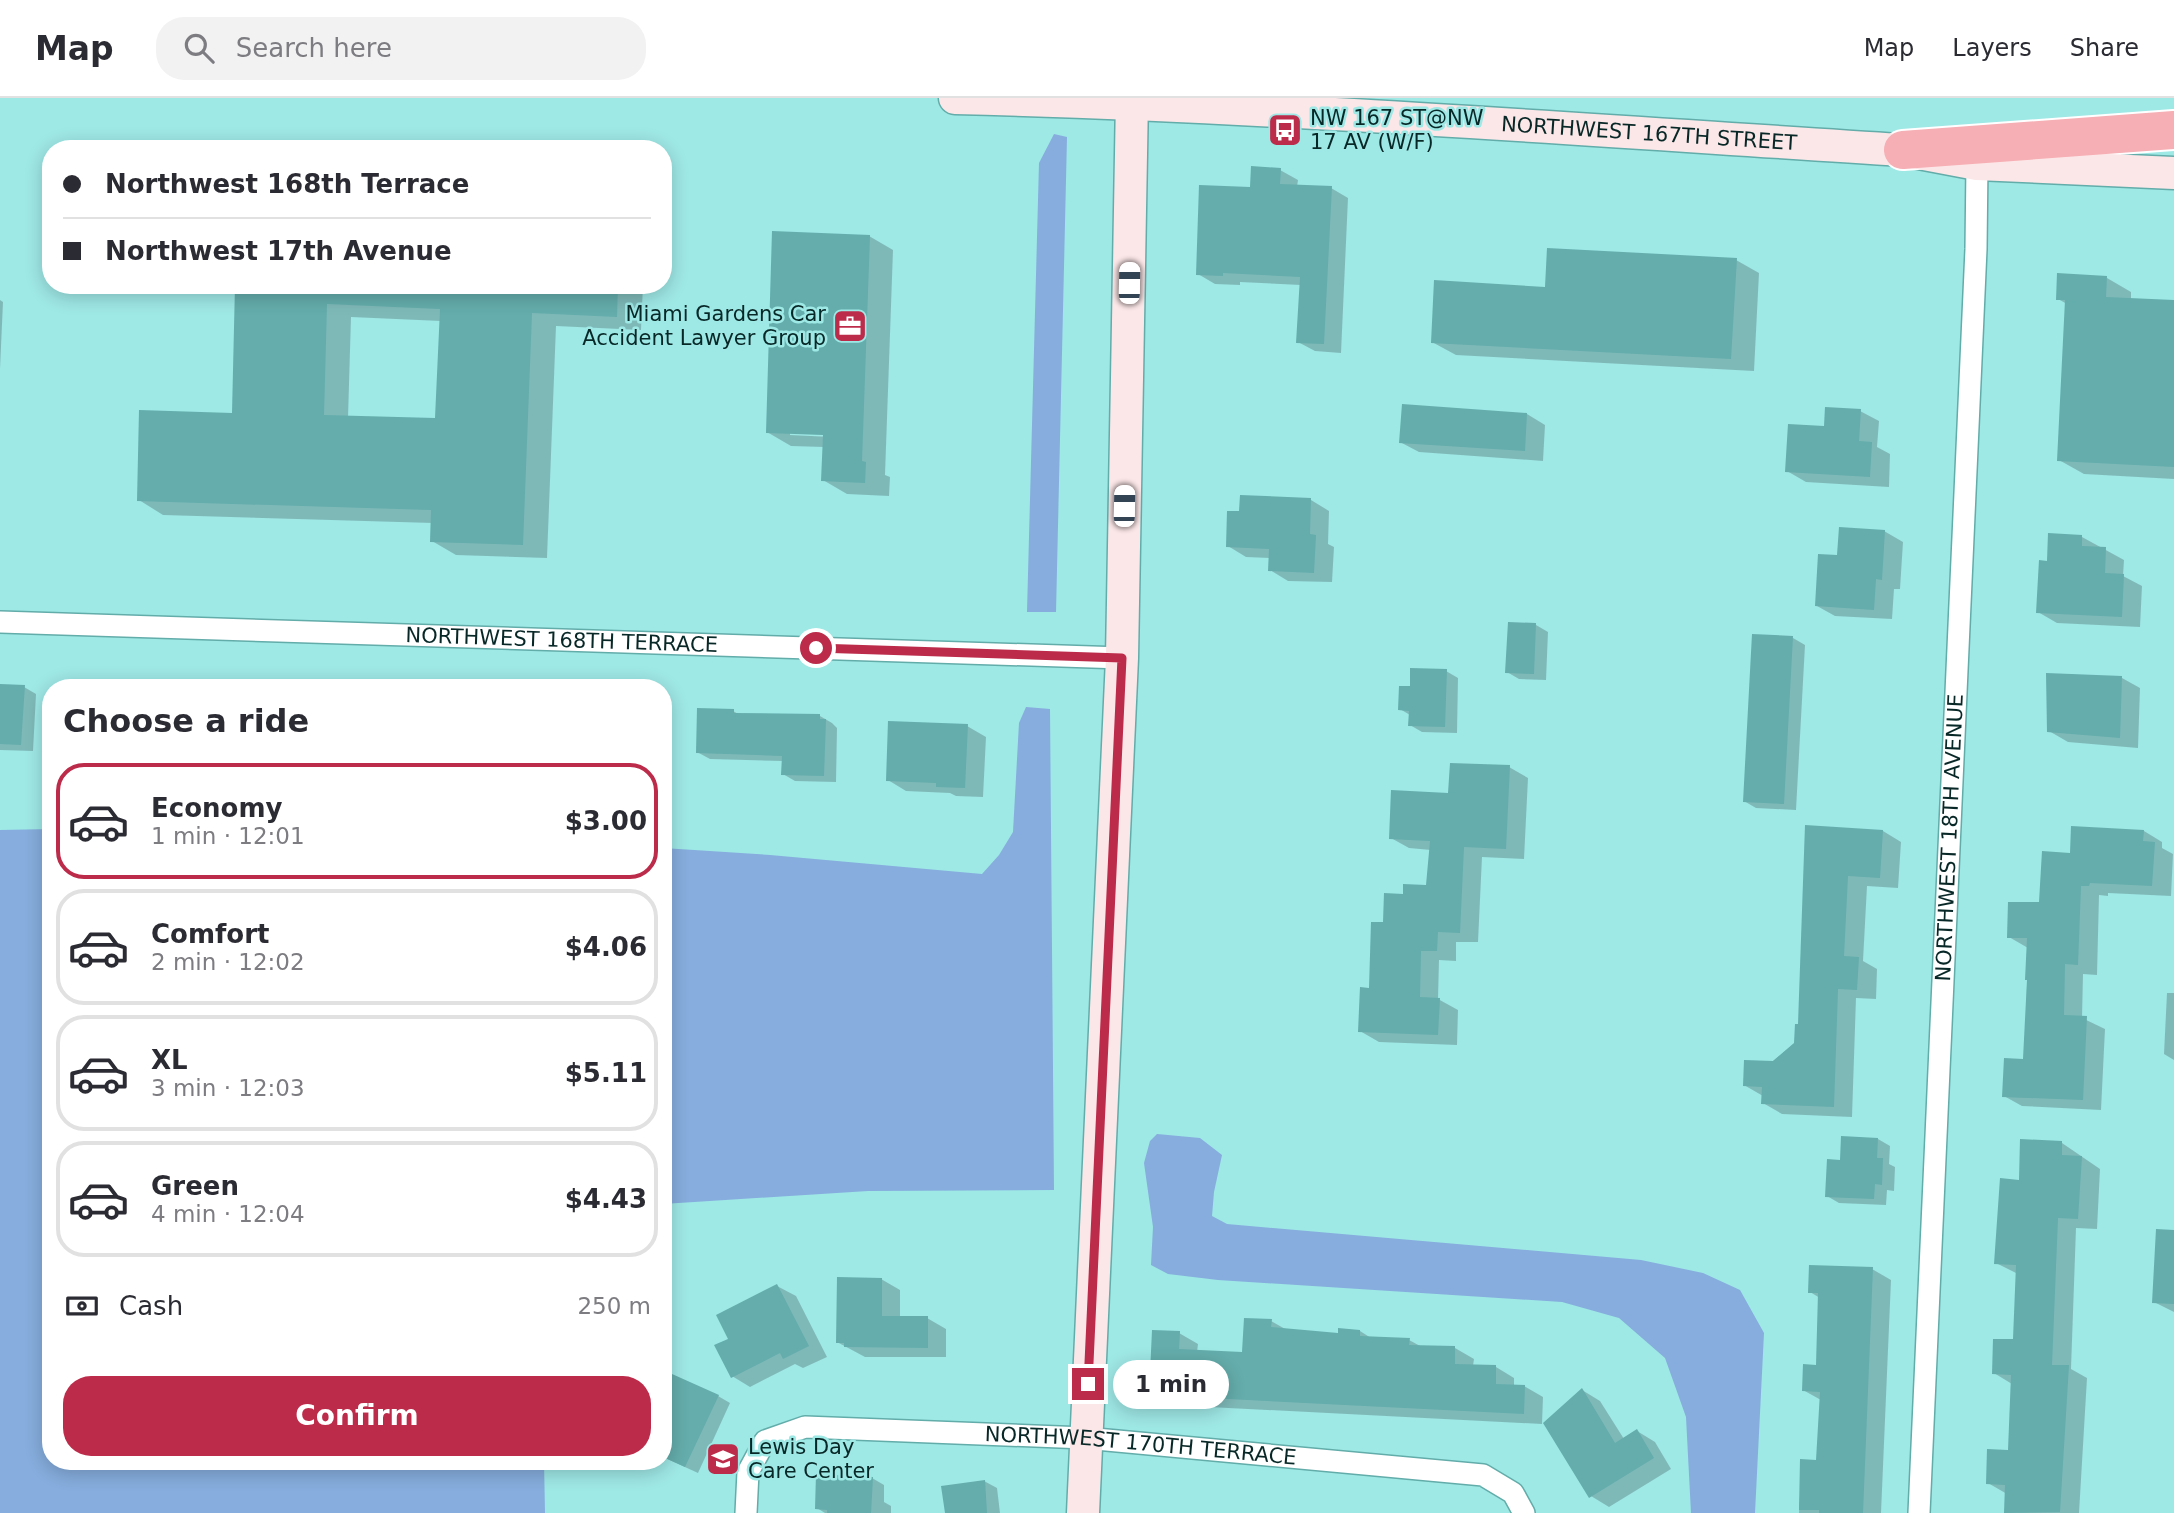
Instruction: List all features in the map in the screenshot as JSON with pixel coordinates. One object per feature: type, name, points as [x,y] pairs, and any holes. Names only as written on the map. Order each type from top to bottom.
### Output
[{"type":"highway","points":[[1903,150],[2174,130]]},
{"type":"street","name":"NORTHWEST 167TH STREET","points":[[955,98],[1132,100],[1903,150],[1977,164],[2174,173]]},
{"type":"street","points":[[1083,1513],[1122,658],[1132,100]]},
{"type":"street","name":"NORTHWEST 18TH AVENUE","points":[[1919,1513],[1976,250],[1977,164]]},
{"type":"street","name":"NORTHWEST 168TH TERRACE","points":[[0,622],[1122,658]]},
{"type":"street","name":"NORTHWEST 170TH TERRACE","points":[[746,1513],[748,1472],[765,1441],[805,1427],[1085,1438],[1483,1475],[1513,1493],[1524,1513]]},
{"type":"water","points":[[1054,134],[1067,137],[1056,612],[1027,612],[1039,163]]},
{"type":"water","points":[[1026,707],[1050,709],[1054,1190],[868,1191],[672,1203],[672,849],[982,874],[999,855],[1013,832],[1019,723]]},
{"type":"water","points":[[42,829],[42,1470],[544,1470],[545,1513],[0,1513],[0,830]]},
{"type":"water","points":[[1157,1134],[1200,1138],[1222,1155],[1212,1216],[1227,1224],[1641,1260],[1703,1273],[1740,1290],[1764,1333],[1755,1513],[1691,1513],[1686,1417],[1665,1358],[1619,1318],[1562,1302],[1218,1280],[1168,1274],[1151,1265],[1153,1227],[1144,1163],[1150,1141]]},
{"type":"building","points":[[1251,166],[1281,168],[1280,184],[1332,186],[1324,344],[1296,343],[1300,277],[1223,273],[1223,276],[1196,275],[1199,185],[1250,187]]},
{"type":"building","points":[[772,231],[870,235],[862,461],[866,462],[865,483],[821,481],[823,435],[766,433]]},
{"type":"building","points":[[1547,248],[1737,258],[1731,359],[1431,343],[1434,280],[1545,287]]},
{"type":"building","points":[[2057,273],[2107,276],[2106,297],[2174,300],[2174,467],[2057,461],[2065,300],[2056,300]]},
{"type":"building","points":[[235,294],[618,294],[617,317],[532,313],[523,545],[430,542],[431,510],[137,501],[139,410],[232,413]],"holes":[[[327,304],[440,309],[435,418],[324,415]]]},
{"type":"building","points":[[1402,404],[1527,413],[1525,451],[1399,443]]},
{"type":"building","points":[[1825,407],[1861,409],[1859,441],[1872,442],[1870,477],[1785,472],[1788,424],[1824,426]]},
{"type":"building","points":[[1240,495],[1311,498],[1310,534],[1316,535],[1314,573],[1268,571],[1269,549],[1226,547],[1227,511],[1239,511]]},
{"type":"building","points":[[1839,527],[1885,530],[1882,580],[1876,579],[1874,610],[1815,606],[1818,554],[1837,555]]},
{"type":"building","points":[[2048,533],[2082,535],[2082,546],[2106,547],[2105,573],[2124,574],[2122,617],[2036,613],[2039,560],[2047,561]]},
{"type":"building","points":[[1508,622],[1536,623],[1534,674],[1505,673]]},
{"type":"building","points":[[1752,634],[1793,636],[1784,804],[1743,802]]},
{"type":"building","points":[[1410,668],[1447,669],[1445,727],[1408,726],[1409,711],[1398,710],[1399,686],[1410,686]]},
{"type":"building","points":[[2046,673],[2122,676],[2120,738],[2047,732]]},
{"type":"building","points":[[0,684],[25,685],[21,745],[0,744]]},
{"type":"building","points":[[697,708],[734,709],[734,713],[820,714],[820,719],[826,719],[824,776],[781,775],[782,756],[696,753]]},
{"type":"building","points":[[888,721],[968,724],[965,788],[936,787],[936,783],[886,781]]},
{"type":"building","points":[[1450,763],[1510,765],[1506,849],[1464,847],[1460,933],[1438,932],[1437,951],[1421,951],[1420,997],[1440,998],[1438,1035],[1358,1032],[1360,987],[1369,988],[1371,922],[1383,922],[1384,893],[1403,894],[1403,884],[1426,885],[1430,841],[1389,839],[1391,790],[1448,793]]},
{"type":"building","points":[[1805,825],[1883,830],[1880,878],[1848,876],[1844,956],[1859,957],[1857,990],[1838,989],[1834,1107],[1761,1104],[1762,1087],[1743,1086],[1744,1060],[1773,1061],[1794,1043],[1795,1024],[1798,1024]]},
{"type":"building","points":[[2071,826],[2144,830],[2143,841],[2155,842],[2152,886],[2090,883],[2089,886],[2081,886],[2078,965],[2065,964],[2064,1015],[2087,1016],[2083,1100],[2002,1097],[2004,1058],[2023,1059],[2027,980],[2027,938],[2007,938],[2008,902],[2039,902],[2042,851],[2070,853]]},
{"type":"building","points":[[1841,1136],[1878,1138],[1877,1158],[1883,1158],[1882,1185],[1875,1184],[1874,1199],[1825,1197],[1827,1159],[1840,1160]]},
{"type":"building","points":[[2020,1139],[2062,1141],[2062,1155],[2082,1156],[2078,1219],[2058,1218],[2052,1365],[2069,1365],[2060,1512],[2004,1513],[2005,1485],[1986,1484],[1987,1449],[2008,1450],[2011,1375],[1992,1374],[1993,1339],[2013,1339],[2016,1265],[1994,1264],[2000,1178],[2019,1180]]},
{"type":"building","points":[[2156,1229],[2174,1230],[2174,1304],[2152,1303]]},
{"type":"building","points":[[1809,1265],[1873,1267],[1863,1513],[1799,1510],[1800,1459],[1816,1460],[1820,1392],[1802,1391],[1803,1364],[1816,1365],[1818,1293],[1808,1293]]},
{"type":"building","points":[[837,1277],[882,1278],[882,1316],[928,1316],[928,1348],[844,1347],[844,1343],[836,1343]]},
{"type":"building","points":[[777,1284],[809,1346],[783,1359],[780,1353],[731,1378],[714,1345],[728,1339],[716,1315]]},
{"type":"building","points":[[1244,1318],[1272,1319],[1271,1327],[1338,1333],[1338,1328],[1360,1330],[1360,1336],[1410,1338],[1409,1345],[1455,1346],[1455,1364],[1496,1365],[1496,1384],[1525,1385],[1524,1414],[1149,1395],[1152,1330],[1180,1331],[1179,1349],[1242,1352]]},
{"type":"building","points":[[672,1374],[719,1395],[685,1467],[672,1461]]},
{"type":"building","points":[[1582,1388],[1615,1443],[1637,1429],[1654,1458],[1589,1498],[1543,1423]]},
{"type":"building","points":[[816,1474],[873,1477],[871,1513],[827,1513],[827,1510],[815,1509]]},
{"type":"building","points":[[985,1480],[987,1513],[945,1513],[941,1486]]},
{"type":"place","name":"NW 167 ST@NW 17 AV (W/F)","points":[[1285,130]]},
{"type":"place","name":"Miami Gardens Car Accident Lawyer Group","points":[[850,326]]},
{"type":"place","name":"Lewis Day Care Center","points":[[723,1459]]},
{"type":"route","points":[[816,648],[1122,658],[1088,1384]]}]
